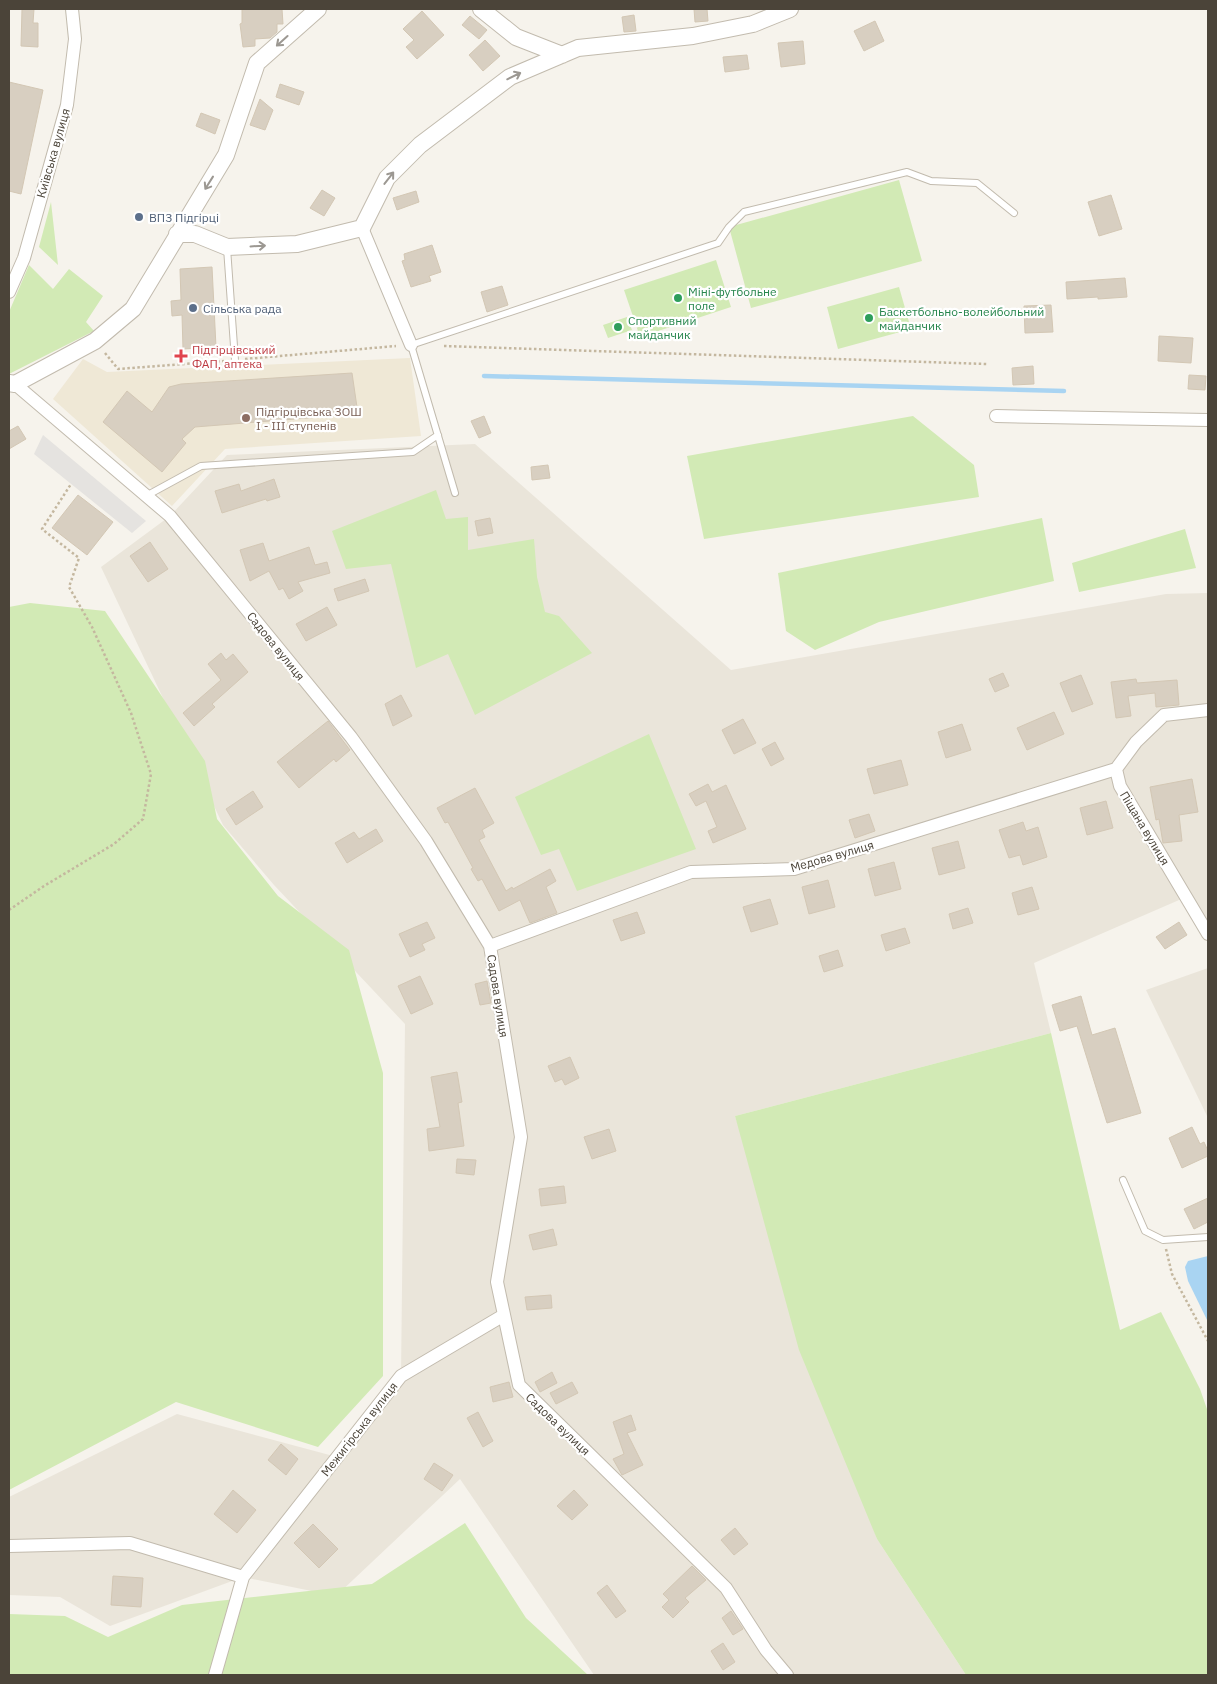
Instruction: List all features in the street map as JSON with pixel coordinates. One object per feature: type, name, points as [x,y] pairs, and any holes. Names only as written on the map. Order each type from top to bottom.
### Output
[{"type":"street","name":"Київська вулиця","points":[[9,292],[24,258],[67,105],[75,39],[72,9]]},
{"type":"street","points":[[12,383],[95,341],[133,309],[226,155],[257,63],[318,9]]},
{"type":"street","points":[[480,9],[516,37],[562,55]]},
{"type":"street","points":[[411,345],[362,228],[386,178],[420,145],[510,77],[578,48],[693,36],[753,24],[790,9]]},
{"type":"street","points":[[177,234],[195,234],[227,247],[297,244],[362,228]]},
{"type":"street","name":"Садова вулиця","points":[[12,383],[145,497],[170,516],[351,737],[426,841],[490,946],[521,1137],[497,1282],[519,1386],[726,1588],[766,1650],[787,1675]]},
{"type":"street","points":[[996,416],[1208,420]]},
{"type":"street","points":[[1116,769],[1136,742],[1164,715],[1208,710]]},
{"type":"street","name":"Медова вулиця","points":[[490,946],[691,872],[794,869],[1116,769]]},
{"type":"street","name":"Піщана вулиця","points":[[1116,769],[1120,786],[1208,934]]},
{"type":"street","name":"Межигірська вулиця","points":[[215,1675],[243,1577],[401,1376],[504,1315]]},
{"type":"street","points":[[9,1546],[130,1543],[243,1577]]},
{"type":"lane","points":[[455,493],[411,345],[718,243],[729,226],[744,212],[907,172],[931,181],[977,183],[1014,213]]},
{"type":"lane","points":[[227,247],[235,360]]},
{"type":"lane","points":[[145,497],[201,466],[413,452],[438,435]]},
{"type":"lane","points":[[1123,1180],[1145,1231],[1163,1240],[1208,1237]]},
{"type":"path","points":[[95,341],[118,369],[411,345]]},
{"type":"path","points":[[441,346],[987,364]]},
{"type":"path","points":[[9,910],[44,886],[114,844],[143,819],[151,774],[127,704],[92,627],[69,587],[79,558],[42,529],[71,484]]},
{"type":"path","points":[[1163,1240],[1172,1274],[1208,1341]]},
{"type":"shaded area","name":"Підгірцівська ЗОШ І - ІІІ ступенів","points":[[410,358],[421,436],[225,449],[172,506],[53,399],[83,359],[107,372]]},
{"type":"shaded area","points":[[43,435],[146,521],[132,533],[34,454]]},
{"type":"shaded area","points":[[475,444],[731,670],[1166,594],[1208,593],[1208,934],[1186,897],[1034,963],[1051,1033],[735,1116],[877,1539],[966,1675],[594,1675],[460,1479],[336,1596],[243,1577],[110,1626],[60,1597],[9,1595],[9,1497],[177,1414],[337,1457],[401,1376],[405,1024],[274,885],[223,825],[101,567],[170,516],[227,455]]},
{"type":"shaded area","points":[[1208,968],[1208,1118],[1146,990]]},
{"type":"green space","points":[[899,180],[922,261],[751,308],[729,227]]},
{"type":"green space","points":[[51,202],[58,265],[39,247]]},
{"type":"green space","name":"Міні-футбольне поле","points":[[716,260],[731,307],[640,337],[624,290]]},
{"type":"green space","points":[[29,265],[53,289],[69,269],[103,296],[86,322],[94,331],[9,374],[9,312]]},
{"type":"green space","name":"Баскетбольно-волейбольний майданчик","points":[[899,287],[911,329],[838,349],[827,307]]},
{"type":"green space","name":"Спортивний майданчик","points":[[627,317],[632,330],[608,338],[603,325]]},
{"type":"green space","points":[[913,416],[974,465],[979,497],[704,539],[687,456]]},
{"type":"green space","points":[[436,490],[446,519],[468,517],[468,550],[534,539],[537,577],[545,612],[559,616],[592,653],[475,715],[448,654],[416,668],[391,564],[346,569],[332,531]]},
{"type":"green space","points":[[1042,518],[1054,581],[879,622],[815,650],[786,631],[778,573]]},
{"type":"green space","points":[[1185,529],[1196,568],[1079,592],[1072,563]]},
{"type":"green space","points":[[30,603],[105,611],[205,761],[217,819],[278,896],[349,950],[383,1073],[383,1376],[318,1447],[176,1402],[9,1490],[9,607]]},
{"type":"green space","points":[[649,734],[696,849],[577,891],[559,849],[541,855],[515,797]]},
{"type":"green space","points":[[1051,1033],[1120,1330],[1161,1312],[1200,1389],[1208,1412],[1208,1675],[966,1675],[877,1539],[799,1350],[735,1116]]},
{"type":"green space","points":[[465,1523],[526,1618],[588,1675],[9,1675],[9,1614],[65,1616],[108,1637],[182,1605],[372,1584]]},
{"type":"water","points":[[1208,1256],[1208,1322],[1188,1281],[1185,1267],[1188,1261]]},
{"type":"building","points":[[22,9],[34,9],[33,23],[38,23],[38,47],[21,46]]},
{"type":"building","points":[[242,9],[282,9],[283,24],[277,24],[277,32],[270,38],[255,39],[255,46],[243,47],[240,24],[242,23]]},
{"type":"building","points":[[694,9],[707,9],[708,21],[695,22]]},
{"type":"building","points":[[422,11],[444,35],[417,59],[406,47],[414,40],[403,29]]},
{"type":"building","points":[[634,15],[636,31],[624,32],[622,17]]},
{"type":"building","points":[[470,16],[487,30],[479,39],[462,25]]},
{"type":"building","points":[[875,21],[884,41],[864,51],[854,31]]},
{"type":"building","points":[[485,40],[500,56],[483,71],[469,55]]},
{"type":"building","points":[[803,41],[805,64],[781,67],[778,43]]},
{"type":"building","points":[[747,55],[749,69],[725,72],[723,57]]},
{"type":"building","points":[[9,82],[43,90],[21,194],[9,191]]},
{"type":"building","points":[[280,84],[304,92],[299,105],[276,97]]},
{"type":"building","points":[[260,99],[273,110],[265,130],[250,125]]},
{"type":"building","points":[[201,113],[220,120],[215,134],[196,126]]},
{"type":"building","points":[[322,190],[335,198],[324,216],[310,208]]},
{"type":"building","points":[[416,191],[419,202],[397,210],[393,198]]},
{"type":"building","points":[[1111,195],[1122,229],[1099,236],[1088,202]]},
{"type":"building","points":[[432,245],[441,272],[429,276],[431,281],[411,287],[402,261],[405,260],[404,254]]},
{"type":"building","name":"Сільська рада","points":[[212,267],[216,347],[183,349],[182,315],[172,316],[171,301],[181,300],[180,269]]},
{"type":"building","points":[[1125,278],[1127,297],[1067,299],[1066,282]]},
{"type":"building","points":[[502,286],[508,305],[487,312],[481,292]]},
{"type":"building","points":[[1051,305],[1053,332],[1025,333],[1024,306]]},
{"type":"building","points":[[1159,336],[1193,338],[1191,363],[1158,361]]},
{"type":"building","points":[[1033,366],[1034,384],[1013,385],[1012,368]]},
{"type":"building","points":[[352,373],[358,414],[195,427],[182,439],[186,443],[162,472],[103,422],[127,391],[152,412],[169,387],[181,384]]},
{"type":"building","points":[[1189,375],[1206,376],[1205,390],[1188,389]]},
{"type":"building","points":[[484,416],[491,433],[479,438],[471,421]]},
{"type":"building","points":[[18,426],[26,439],[9,449],[9,431]]},
{"type":"building","points":[[548,465],[550,478],[532,480],[531,467]]},
{"type":"building","points":[[274,479],[280,497],[267,501],[266,499],[222,513],[215,491],[239,484],[241,491]]},
{"type":"building","points":[[78,495],[113,522],[87,555],[52,528]]},
{"type":"building","points":[[490,518],[493,533],[478,536],[475,521]]},
{"type":"building","points":[[150,542],[168,569],[148,582],[130,556]]},
{"type":"building","points":[[263,543],[269,561],[309,547],[315,565],[327,562],[330,573],[298,582],[303,591],[289,599],[283,588],[279,590],[269,571],[250,581],[240,550]]},
{"type":"building","points":[[365,579],[369,591],[338,601],[334,589]]},
{"type":"building","points":[[327,607],[337,625],[306,641],[296,624]]},
{"type":"building","points":[[221,653],[226,660],[233,654],[248,672],[212,704],[215,707],[194,726],[183,713],[221,680],[208,664]]},
{"type":"building","points":[[1003,673],[1009,686],[995,692],[989,679]]},
{"type":"building","points":[[1081,675],[1093,704],[1072,712],[1060,683]]},
{"type":"building","points":[[1136,679],[1137,683],[1177,680],[1179,705],[1156,707],[1155,693],[1128,696],[1131,716],[1116,718],[1111,682]]},
{"type":"building","points":[[401,695],[412,716],[393,726],[385,704]]},
{"type":"building","points":[[1054,712],[1064,734],[1027,750],[1017,728]]},
{"type":"building","points":[[743,719],[756,743],[734,754],[722,730]]},
{"type":"building","points":[[328,721],[350,750],[336,762],[334,759],[299,788],[277,762]]},
{"type":"building","points":[[962,724],[971,750],[946,758],[938,732]]},
{"type":"building","points":[[775,742],[784,759],[771,766],[762,749]]},
{"type":"building","points":[[901,760],[908,785],[874,794],[867,769]]},
{"type":"building","points":[[1192,779],[1198,812],[1179,815],[1182,841],[1163,843],[1159,819],[1156,820],[1150,787]]},
{"type":"building","points":[[708,784],[712,792],[726,785],[746,829],[713,843],[708,831],[717,827],[706,801],[696,806],[689,794]]},
{"type":"building","points":[[475,788],[494,823],[482,830],[485,837],[479,840],[506,891],[550,869],[556,881],[546,887],[557,913],[530,923],[520,900],[499,911],[482,879],[478,881],[448,822],[445,823],[437,808]]},
{"type":"building","points":[[253,791],[263,807],[236,825],[226,809]]},
{"type":"building","points":[[1106,801],[1113,828],[1087,835],[1080,808]]},
{"type":"building","points":[[869,814],[875,831],[855,838],[849,820]]},
{"type":"building","points":[[1023,822],[1026,831],[1038,827],[1047,857],[1023,865],[1020,855],[1009,858],[999,830]]},
{"type":"building","points":[[376,829],[383,841],[347,863],[335,843],[354,832],[359,839]]},
{"type":"building","points":[[958,841],[965,868],[939,875],[932,848]]},
{"type":"building","points":[[894,862],[901,889],[875,896],[868,869]]},
{"type":"building","points":[[828,880],[835,907],[809,914],[802,887]]},
{"type":"building","points":[[1032,887],[1039,909],[1018,915],[1012,893]]},
{"type":"building","points":[[770,899],[778,924],[751,932],[743,907]]},
{"type":"building","points":[[968,908],[973,923],[953,929],[949,914]]},
{"type":"building","points":[[637,912],[645,933],[621,941],[613,920]]},
{"type":"building","points":[[427,922],[435,938],[422,944],[425,950],[410,957],[399,934]]},
{"type":"building","points":[[1179,922],[1187,935],[1165,949],[1156,937]]},
{"type":"building","points":[[905,928],[910,943],[886,951],[881,935]]},
{"type":"building","points":[[838,950],[843,966],[824,972],[819,956]]},
{"type":"building","points":[[420,976],[433,1004],[411,1014],[398,986]]},
{"type":"building","points":[[487,981],[491,1003],[480,1005],[475,984]]},
{"type":"building","points":[[1081,996],[1092,1035],[1115,1028],[1141,1113],[1107,1123],[1077,1026],[1060,1031],[1052,1005]]},
{"type":"building","points":[[570,1057],[579,1078],[565,1085],[562,1079],[555,1082],[548,1066]]},
{"type":"building","points":[[457,1072],[462,1102],[458,1103],[464,1146],[429,1151],[427,1129],[440,1127],[431,1077]]},
{"type":"building","points":[[1192,1127],[1200,1144],[1204,1142],[1208,1156],[1182,1168],[1169,1138]]},
{"type":"building","points":[[609,1129],[616,1151],[592,1159],[584,1137]]},
{"type":"building","points":[[457,1159],[476,1160],[474,1175],[456,1173]]},
{"type":"building","points":[[564,1186],[566,1203],[541,1206],[539,1189]]},
{"type":"building","points":[[1208,1198],[1208,1222],[1194,1229],[1184,1209]]},
{"type":"building","points":[[553,1229],[557,1245],[533,1250],[529,1235]]},
{"type":"building","points":[[551,1295],[552,1308],[527,1310],[525,1297]]},
{"type":"building","points":[[552,1372],[557,1383],[540,1392],[535,1382]]},
{"type":"building","points":[[509,1382],[513,1397],[493,1402],[490,1387]]},
{"type":"building","points":[[572,1382],[578,1393],[556,1404],[550,1393]]},
{"type":"building","points":[[478,1412],[493,1441],[483,1447],[467,1418]]},
{"type":"building","points":[[631,1415],[636,1430],[627,1433],[643,1465],[622,1475],[613,1459],[624,1454],[613,1422]]},
{"type":"building","points":[[281,1444],[298,1459],[286,1475],[268,1460]]},
{"type":"building","points":[[434,1463],[453,1475],[442,1491],[424,1479]]},
{"type":"building","points":[[233,1490],[256,1510],[237,1533],[214,1514]]},
{"type":"building","points":[[574,1490],[588,1505],[572,1520],[557,1506]]},
{"type":"building","points":[[313,1524],[338,1549],[319,1568],[294,1543]]},
{"type":"building","points":[[735,1528],[748,1544],[734,1555],[721,1540]]},
{"type":"building","points":[[692,1566],[706,1580],[685,1598],[689,1602],[673,1618],[662,1607],[669,1600],[663,1594]]},
{"type":"building","points":[[113,1576],[143,1578],[141,1607],[111,1605]]},
{"type":"building","points":[[607,1585],[626,1611],[616,1618],[597,1593]]},
{"type":"building","points":[[731,1611],[743,1629],[733,1635],[722,1618]]},
{"type":"building","points":[[723,1643],[735,1662],[723,1670],[711,1651]]},
{"type":"waterway","points":[[484,376],[1064,391]]},
{"type":"place","name":"ВПЗ Підгірці","points":[[139,217]]},
{"type":"place","name":"Міні-футбольне поле","points":[[678,298]]},
{"type":"place","name":"Сільська рада","points":[[193,308]]},
{"type":"place","name":"Баскетбольно-волейбольний майданчик","points":[[869,318]]},
{"type":"place","name":"Спортивний майданчик","points":[[618,327]]},
{"type":"place","name":"Підгірцівський ФАП, аптека","points":[[181,356]]},
{"type":"place","name":"Підгірцівська ЗОШ І - ІІІ ступенів","points":[[246,418]]}]
